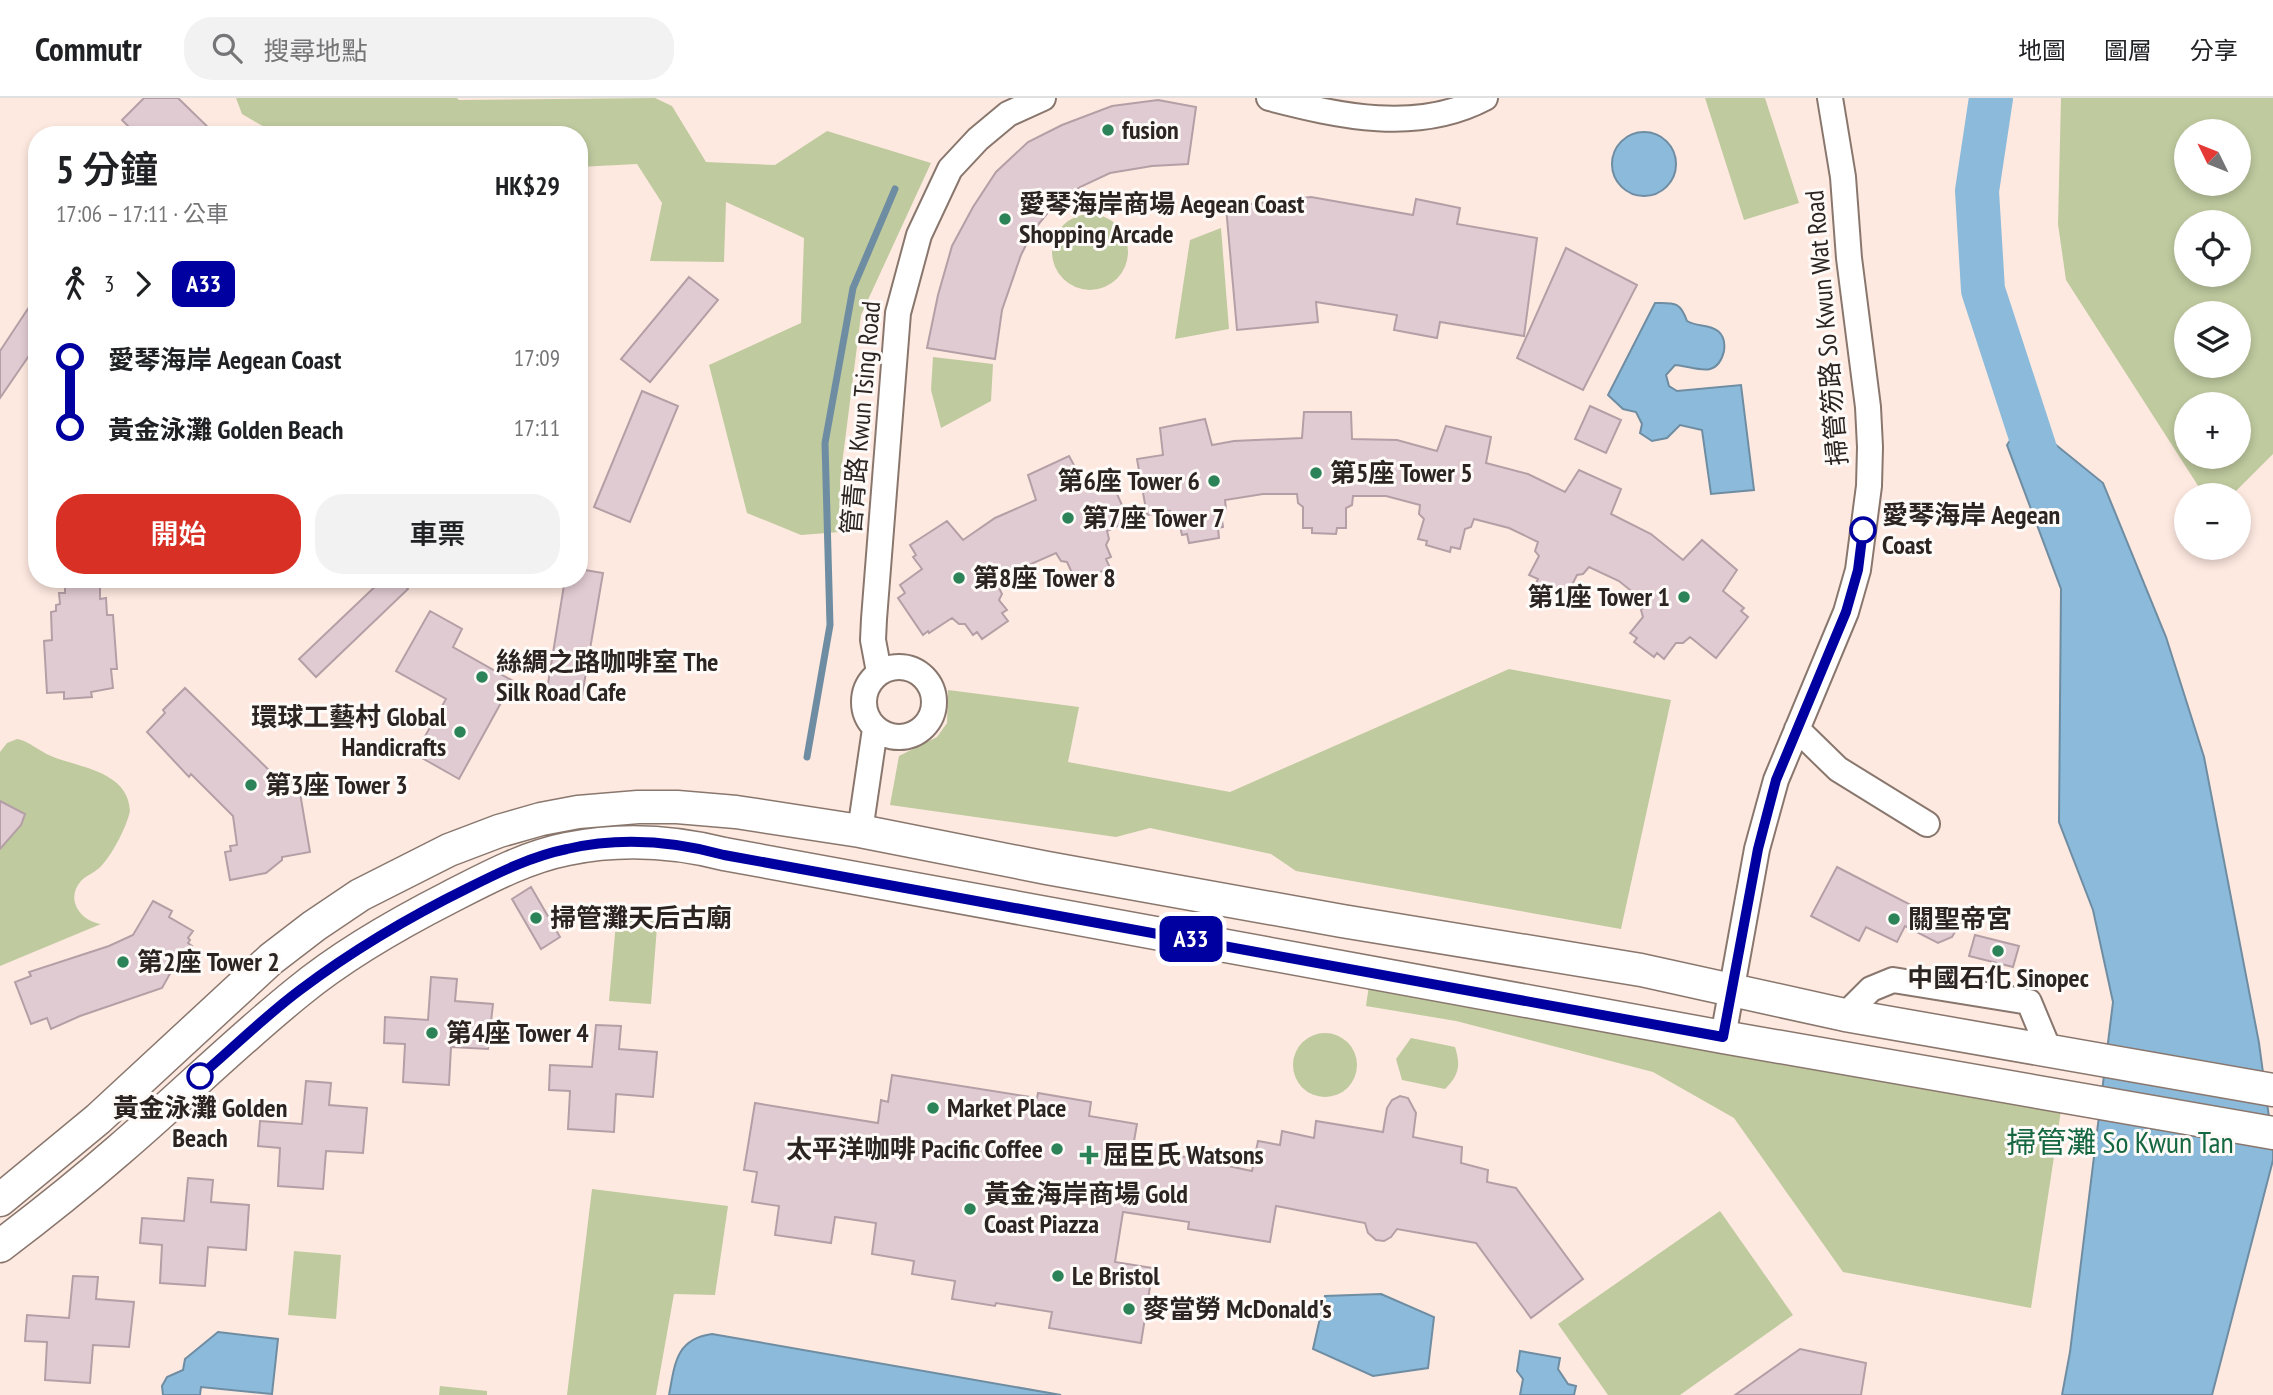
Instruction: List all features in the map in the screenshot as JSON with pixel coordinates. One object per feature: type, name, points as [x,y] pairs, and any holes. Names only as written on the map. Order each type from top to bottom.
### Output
[{"type":"main road","points":[[0,1200],[98,1119],[271,959],[360,895],[449,850],[499,831],[578,812],[638,807],[736,811],[860,831],[1329,919],[1641,970],[1845,1015],[2273,1090]]},
{"type":"main road","points":[[0,1246],[121,1149],[192,1083],[299,991],[360,947],[422,911],[504,870],[540,856],[569,848],[642,842],[696,847],[724,855],[1723,1037],[2273,1133]]},
{"type":"street","name":"管青路 Kwun Tsing Road","points":[[879,672],[873,640],[874,618],[898,313],[905,280],[919,235],[950,169],[978,139],[1008,114],[1043,98]]},
{"type":"street","points":[[1269,98],[1335,114],[1399,120],[1452,111],[1485,98]]},
{"type":"street","name":"掃管笏路 So Kwun Wat Road","points":[[1723,1037],[1758,849],[1776,780],[1846,612],[1858,570],[1869,486],[1868,407],[1849,258],[1843,177],[1830,98]]},
{"type":"street","points":[[891,667],[903,667],[924,677],[934,698],[934,710],[929,721],[910,736],[886,735],[876,729],[865,711],[864,700],[866,689],[879,672],[891,667]]},
{"type":"street","points":[[860,831],[876,729]]},
{"type":"street","points":[[1797,729],[1838,769],[1927,824]]},
{"type":"street","points":[[1845,1015],[1871,989],[1893,979],[2029,1002],[2058,1052]]},
{"type":"green space","points":[[236,98],[655,98],[672,106],[706,162],[775,165],[827,131],[931,163],[861,315],[840,480],[840,532],[801,535],[747,513],[709,365],[801,323],[804,238],[726,202],[724,262],[650,261],[662,203],[637,164],[588,167],[588,126],[263,126],[242,114]]},
{"type":"green space","points":[[1705,98],[1765,98],[1799,203],[1744,220]]},
{"type":"green space","points":[[2061,98],[2273,98],[2273,454],[2244,483],[2196,483],[2187,469],[2251,469],[2251,392],[2174,392],[2174,448],[2066,280],[2058,224]]},
{"type":"green space","points":[[1083,214],[1097,214],[1111,220],[1122,231],[1128,252],[1125,267],[1117,279],[1097,290],[1083,290],[1069,284],[1058,273],[1052,259],[1052,245],[1058,231],[1069,220]]},
{"type":"green space","points":[[1221,228],[1229,329],[1175,339],[1190,240]]},
{"type":"green space","points":[[933,357],[993,364],[991,401],[941,428],[931,390]]},
{"type":"green space","points":[[1509,669],[1671,700],[1621,929],[1296,871],[1271,854],[1150,828],[1116,837],[890,805],[899,756],[937,737],[947,723],[948,690],[1079,707],[1068,762],[1230,792]]},
{"type":"green space","points":[[17,739],[51,756],[112,779],[121,787],[130,811],[123,832],[111,853],[101,867],[81,881],[74,895],[81,914],[101,924],[0,966],[0,752],[7,743]]},
{"type":"green space","points":[[617,911],[658,914],[651,1004],[609,1001]]},
{"type":"green space","points":[[1369,985],[2062,1104],[2031,1308],[1843,1272],[1734,1118],[1653,1072],[1456,1021],[1366,1006]]},
{"type":"green space","points":[[1325,1033],[1348,1042],[1357,1065],[1348,1088],[1325,1097],[1302,1088],[1293,1065],[1302,1042]]},
{"type":"green space","points":[[1411,1038],[1455,1047],[1457,1070],[1445,1089],[1402,1080],[1396,1059]]},
{"type":"green space","points":[[592,1189],[728,1206],[715,1295],[674,1294],[656,1395],[567,1395]]},
{"type":"green space","points":[[1720,1211],[1793,1315],[1680,1395],[1608,1395],[1558,1324]]},
{"type":"green space","points":[[294,1251],[341,1255],[336,1319],[288,1315]]},
{"type":"green space","points":[[440,1386],[487,1391],[487,1395],[439,1395]]},
{"type":"water","points":[[1638,132],[1650,132],[1667,141],[1674,152],[1674,176],[1667,187],[1650,196],[1638,196],[1626,191],[1617,182],[1612,170],[1612,158],[1617,146],[1626,137]]},
{"type":"water","points":[[1655,303],[1676,304],[1687,321],[1707,326],[1722,335],[1724,351],[1716,366],[1704,370],[1675,365],[1666,375],[1669,386],[1677,391],[1741,385],[1754,490],[1711,494],[1702,430],[1680,425],[1667,438],[1652,441],[1640,433],[1642,424],[1636,412],[1623,409],[1608,395]]},
{"type":"water","points":[[2024,419],[2103,483],[2166,637],[2204,757],[2259,1043],[2273,1147],[2273,1160],[2212,1395],[2062,1395],[2070,1352],[2113,1002],[2093,910],[2059,822],[2061,589],[2007,445]]},
{"type":"water","points":[[1381,1294],[1434,1317],[1428,1368],[1373,1376],[1313,1349],[1325,1296]]},
{"type":"water","points":[[218,1332],[278,1339],[272,1394],[201,1387],[200,1395],[163,1395],[162,1386],[167,1377],[183,1370],[185,1359]]},
{"type":"water","points":[[712,1334],[1061,1395],[669,1395],[679,1354],[691,1341]]},
{"type":"water","points":[[1520,1351],[1560,1358],[1558,1369],[1568,1384],[1576,1386],[1574,1395],[1520,1395],[1523,1379],[1517,1371]]},
{"type":"building","points":[[144,98],[178,98],[207,126],[128,126],[122,120]]},
{"type":"building","name":"愛琴海岸商場 Aegean Coast Shopping Arcade","points":[[1158,100],[1196,107],[1188,164],[1152,166],[1110,173],[1080,187],[1054,205],[1033,231],[1021,255],[1002,310],[995,359],[927,348],[952,246],[996,172],[1028,142],[1062,125],[1112,106]]},
{"type":"building","points":[[1311,197],[1413,215],[1416,199],[1460,208],[1457,224],[1537,238],[1524,336],[1440,322],[1437,338],[1394,330],[1397,315],[1316,302],[1318,322],[1237,330],[1226,207]]},
{"type":"building","points":[[1566,248],[1637,285],[1583,390],[1517,358]]},
{"type":"building","points":[[689,277],[718,300],[650,382],[621,359]]},
{"type":"building","points":[[28,309],[28,357],[0,398],[0,351]]},
{"type":"building","points":[[642,391],[678,406],[630,522],[594,507]]},
{"type":"building","points":[[1590,406],[1621,420],[1606,453],[1575,439]]},
{"type":"building","points":[[1304,412],[1351,412],[1352,439],[1397,440],[1437,451],[1446,426],[1491,437],[1486,463],[1528,474],[1565,492],[1579,470],[1621,489],[1611,514],[1651,534],[1683,560],[1702,540],[1737,570],[1723,591],[1744,608],[1741,611],[1748,617],[1716,658],[1690,637],[1683,643],[1676,643],[1664,659],[1657,653],[1654,657],[1634,642],[1637,638],[1630,633],[1643,617],[1641,610],[1646,603],[1619,581],[1589,567],[1583,574],[1577,575],[1568,593],[1560,589],[1558,593],[1536,583],[1538,579],[1529,575],[1539,556],[1535,551],[1538,542],[1509,528],[1474,519],[1471,527],[1465,529],[1460,549],[1451,547],[1450,552],[1426,545],[1427,541],[1418,539],[1424,519],[1419,514],[1420,505],[1386,496],[1353,496],[1352,505],[1346,508],[1346,528],[1337,528],[1336,534],[1312,533],[1312,528],[1303,528],[1303,507],[1298,503],[1297,494],[1263,494],[1225,500],[1226,509],[1221,514],[1223,527],[1218,528],[1219,538],[1189,543],[1187,534],[1182,535],[1179,522],[1173,519],[1170,511],[1147,515],[1137,459],[1163,455],[1160,428],[1205,419],[1212,445],[1234,441],[1302,438]]},
{"type":"building","points":[[1069,456],[1082,480],[1106,469],[1129,521],[1107,531],[1109,539],[1106,545],[1111,557],[1106,559],[1110,568],[1081,580],[1078,572],[1073,575],[1067,562],[1061,561],[1056,553],[1024,567],[998,586],[1002,594],[999,600],[1007,610],[1002,613],[1008,621],[982,639],[977,632],[973,635],[965,624],[959,624],[952,618],[923,635],[898,598],[905,593],[900,585],[922,569],[913,557],[916,555],[910,545],[947,521],[963,540],[995,518],[1036,500],[1028,475]]},
{"type":"building","points":[[588,570],[603,573],[581,702],[546,696],[564,588],[588,588]]},
{"type":"building","points":[[65,588],[100,588],[100,599],[106,598],[107,615],[113,615],[117,669],[111,669],[113,688],[91,692],[92,697],[64,699],[64,692],[47,693],[44,641],[52,640],[51,612],[56,611],[56,605],[60,604],[59,593],[65,593]]},
{"type":"building","points":[[374,588],[408,589],[316,677],[299,659]]},
{"type":"building","points":[[430,611],[462,629],[453,647],[513,681],[459,779],[415,754],[446,699],[396,671]]},
{"type":"building","name":"第3座 Tower 3","points":[[185,688],[275,776],[291,774],[293,788],[299,787],[310,852],[282,857],[282,860],[266,873],[230,880],[225,852],[231,851],[230,846],[237,845],[233,816],[191,774],[189,777],[147,732],[165,713],[163,710]]},
{"type":"building","points":[[0,801],[25,814],[21,825],[0,849]]},
{"type":"building","points":[[1837,867],[1930,915],[1932,911],[1960,923],[1952,937],[1938,943],[1905,926],[1897,942],[1866,927],[1859,941],[1811,916]]},
{"type":"building","name":"掃管灘天后古廟","points":[[531,887],[560,937],[541,949],[512,899]]},
{"type":"building","name":"第2座 Tower 2","points":[[153,901],[172,911],[169,917],[193,931],[188,938],[188,943],[192,946],[180,965],[176,963],[162,988],[80,1016],[51,1029],[47,1018],[31,1024],[15,982],[31,976],[29,972],[109,946],[133,935]]},
{"type":"building","points":[[1975,935],[2019,946],[2013,967],[1969,956]]},
{"type":"building","name":"第4座 Tower 4","points":[[431,977],[457,979],[455,1001],[493,1004],[488,1049],[451,1047],[449,1085],[403,1082],[405,1044],[384,1043],[385,1017],[428,1020]]},
{"type":"building","points":[[596,1025],[621,1026],[619,1049],[657,1052],[653,1097],[616,1094],[614,1132],[568,1129],[570,1091],[549,1090],[550,1065],[592,1067]]},
{"type":"building","name":"黃金海岸商場 Gold Coast Piazza","points":[[892,1075],[1037,1098],[1038,1093],[1091,1102],[1089,1116],[1137,1124],[1134,1141],[1172,1147],[1171,1154],[1252,1171],[1258,1141],[1280,1145],[1282,1131],[1314,1138],[1316,1121],[1383,1132],[1387,1108],[1392,1100],[1400,1096],[1408,1098],[1416,1113],[1413,1137],[1462,1147],[1461,1163],[1488,1170],[1487,1182],[1516,1188],[1583,1279],[1531,1318],[1476,1243],[1397,1229],[1384,1241],[1376,1240],[1368,1233],[1365,1223],[1276,1206],[1270,1242],[1188,1229],[1189,1222],[1123,1212],[1115,1262],[1153,1268],[1141,1343],[1049,1328],[1052,1312],[952,1299],[955,1281],[912,1274],[914,1261],[872,1254],[876,1223],[835,1217],[831,1243],[775,1235],[779,1206],[752,1202],[757,1172],[744,1170],[755,1103],[878,1123],[881,1100],[888,1102]]},
{"type":"building","points":[[306,1081],[331,1083],[329,1105],[367,1108],[363,1153],[326,1151],[323,1189],[278,1186],[280,1148],[258,1146],[260,1121],[302,1124]]},
{"type":"building","points":[[188,1178],[213,1180],[211,1202],[249,1205],[246,1250],[208,1247],[205,1286],[160,1283],[162,1245],[140,1243],[142,1218],[184,1221]]},
{"type":"building","points":[[73,1276],[98,1277],[96,1299],[134,1302],[129,1347],[93,1345],[90,1383],[45,1380],[47,1342],[25,1341],[27,1315],[69,1318]]},
{"type":"building","points":[[1800,1349],[1866,1363],[1861,1395],[1735,1395]]},
{"type":"waterway","points":[[1991,98],[1977,191],[1983,290],[2044,477]]},
{"type":"waterway","points":[[807,757],[830,625],[825,443],[853,288],[895,189]]},
{"type":"bus line","name":"A33","points":[[200,1076],[299,991],[360,947],[422,911],[504,870],[540,856],[569,848],[642,842],[696,847],[724,855],[1723,1037],[1758,849],[1776,780],[1846,612],[1858,570],[1863,530]]},
{"type":"place","name":"fusion","points":[[1108,130]]},
{"type":"place","name":"愛琴海岸商場 Aegean Coast Shopping Arcade","points":[[1005,219]]},
{"type":"place","name":"第5座 Tower 5","points":[[1316,473]]},
{"type":"place","name":"第6座 Tower 6","points":[[1214,481]]},
{"type":"place","name":"第7座 Tower 7","points":[[1068,518]]},
{"type":"place","name":"愛琴海岸 Aegean Coast","points":[[1863,530]]},
{"type":"place","name":"第8座 Tower 8","points":[[959,578]]},
{"type":"place","name":"第1座 Tower 1","points":[[1684,597]]},
{"type":"place","name":"絲綢之路咖啡室 The Silk Road Cafe","points":[[482,677]]},
{"type":"place","name":"環球工藝村 Global Handicrafts","points":[[460,732]]},
{"type":"place","name":"第3座 Tower 3","points":[[251,785]]},
{"type":"place","name":"掃管灘天后古廟","points":[[536,918]]},
{"type":"place","name":"關聖帝宮","points":[[1894,919]]},
{"type":"place","name":"中國石化 Sinopec","points":[[1998,951]]},
{"type":"place","name":"第2座 Tower 2","points":[[123,962]]},
{"type":"place","name":"第4座 Tower 4","points":[[432,1033]]},
{"type":"place","name":"黃金泳灘 Golden Beach","points":[[200,1076]]},
{"type":"place","name":"Market Place","points":[[933,1108]]},
{"type":"place","name":"太平洋咖啡 Pacific Coffee","points":[[1057,1149]]},
{"type":"place","name":"屈臣氏 Watsons","points":[[1089,1155]]},
{"type":"place","name":"黃金海岸商場 Gold Coast Piazza","points":[[970,1209]]},
{"type":"place","name":"Le Bristol","points":[[1058,1276]]},
{"type":"place","name":"麥當勞 McDonald's","points":[[1129,1309]]},
{"type":"district","name":"掃管灘 So Kwun Tan","points":[[2120,1143]]}]
